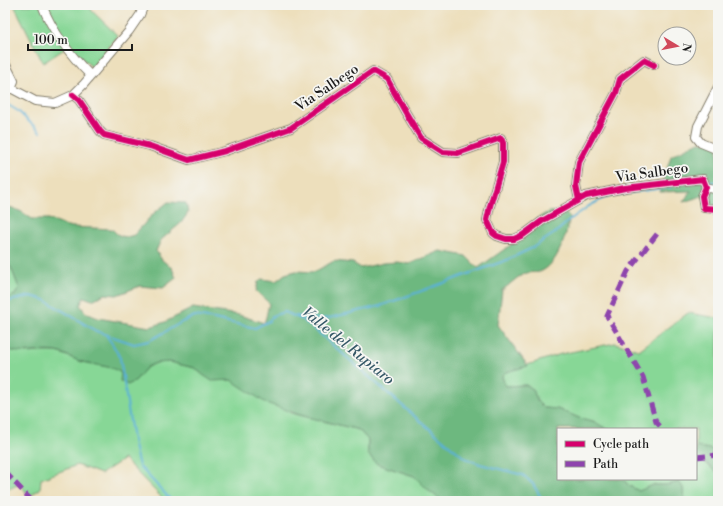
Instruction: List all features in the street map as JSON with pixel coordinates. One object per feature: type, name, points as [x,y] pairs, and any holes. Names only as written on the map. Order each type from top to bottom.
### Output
[{"type":"street","points":[[42,5],[63,45],[74,59],[91,76]]},
{"type":"street","points":[[5,63],[14,81],[8,87],[35,101],[55,104],[73,95],[91,76],[129,31],[140,15],[144,5]]},
{"type":"street","points":[[579,200],[576,186],[579,162],[616,93],[620,79],[644,60],[654,65]]},
{"type":"street","name":"Via Salbego","points":[[73,95],[80,100],[104,135],[150,146],[189,160],[225,151],[291,128],[373,71],[387,79],[421,138],[443,152],[458,153],[500,138],[503,143],[503,162],[487,220],[493,233],[497,236],[514,239],[586,196],[625,188],[703,179],[706,187],[702,196],[704,208],[718,210]]},
{"type":"street","points":[[718,87],[698,126],[696,137],[701,143],[718,150]]},
{"type":"street","points":[[706,187],[718,190]]},
{"type":"green space","points":[[14,5],[89,5],[92,11],[118,36],[92,67],[69,46],[43,63]]},
{"type":"green space","points":[[699,142],[718,143],[718,207],[710,207],[702,196],[683,202],[691,191],[660,192],[671,156]]},
{"type":"green space","points":[[168,202],[186,203],[188,213],[181,223],[161,240],[156,251],[162,260],[172,268],[176,278],[163,288],[140,286],[117,295],[105,294],[92,300],[84,297],[80,305],[86,313],[98,318],[150,327],[165,322],[193,308],[239,315],[264,323],[269,303],[256,291],[258,282],[261,279],[276,281],[285,274],[296,271],[314,272],[334,261],[353,263],[361,268],[383,263],[397,262],[409,264],[440,251],[466,256],[478,268],[526,234],[538,218],[548,212],[563,211],[570,217],[564,240],[553,261],[542,271],[526,273],[502,290],[498,325],[528,366],[506,372],[502,376],[505,386],[526,385],[533,389],[537,401],[544,408],[557,409],[579,418],[593,421],[605,428],[557,428],[557,480],[624,480],[628,485],[639,491],[653,485],[666,485],[679,482],[683,488],[684,501],[440,501],[440,499],[429,491],[414,476],[377,464],[368,454],[368,440],[359,430],[300,415],[266,403],[231,380],[212,381],[195,368],[169,362],[156,363],[147,367],[136,380],[128,385],[120,381],[121,373],[108,367],[80,361],[57,352],[18,352],[5,348],[5,299],[15,295],[19,288],[11,267],[5,265],[5,212],[10,207],[22,212],[32,219],[49,219],[63,225],[73,227],[112,229],[117,234],[127,237],[134,235],[153,214]]},
{"type":"green space","points":[[5,265],[11,267],[19,288],[15,295],[5,299]]},
{"type":"green space","points":[[688,313],[718,318],[718,452],[697,447],[697,428],[604,428],[593,421],[579,418],[557,409],[544,408],[537,401],[533,389],[525,385],[505,386],[502,376],[506,372],[561,354],[615,343],[639,350]]},
{"type":"green space","points":[[5,348],[27,353],[57,352],[82,362],[114,368],[136,380],[147,367],[156,363],[169,362],[195,368],[203,375],[222,380],[231,380],[291,413],[359,430],[368,440],[368,454],[377,464],[414,476],[429,491],[440,499],[440,501],[165,501],[124,459],[101,474],[77,465],[41,479],[40,489],[30,496],[19,484],[5,491]]},
{"type":"green space","points":[[697,447],[718,452],[718,474],[706,463],[697,459]]},
{"type":"green space","points":[[697,459],[706,463],[718,474],[718,501],[684,501],[683,488],[679,482],[666,485],[653,485],[639,491],[628,485],[624,480],[697,480]]},
{"type":"waterway","points":[[5,103],[18,111],[40,132]]},
{"type":"waterway","points":[[707,182],[718,182]]},
{"type":"waterway","points":[[295,316],[319,319],[329,318],[380,306],[507,260],[532,248],[555,233],[589,206],[608,196],[671,187]]},
{"type":"waterway","name":"Valle del Rupiaro","points":[[5,302],[31,296],[45,300],[96,331],[134,344],[149,341],[195,316],[255,328],[269,321],[274,315],[285,312],[303,320],[465,458],[480,464],[523,475],[533,484],[543,501]]},
{"type":"waterway","points":[[106,335],[120,358],[134,446],[139,466],[172,501]]},
{"type":"marked path","points":[[657,234],[628,271],[607,316],[643,377],[656,422],[662,428]]},
{"type":"marked path","points":[[697,457],[718,455]]},
{"type":"marked path","points":[[5,472],[32,501]]},
{"type":"cycle path","points":[[579,200],[576,186],[579,162],[616,93],[620,79],[644,60],[654,65]]},
{"type":"cycle path","points":[[73,95],[79,100],[104,135],[150,146],[189,160],[225,151],[291,128],[373,71],[387,79],[421,138],[443,152],[458,153],[501,138],[503,143],[503,162],[487,220],[493,233],[497,236],[506,239],[514,239],[586,196],[625,188],[703,179],[706,187],[702,196],[704,208],[718,209]]}]
